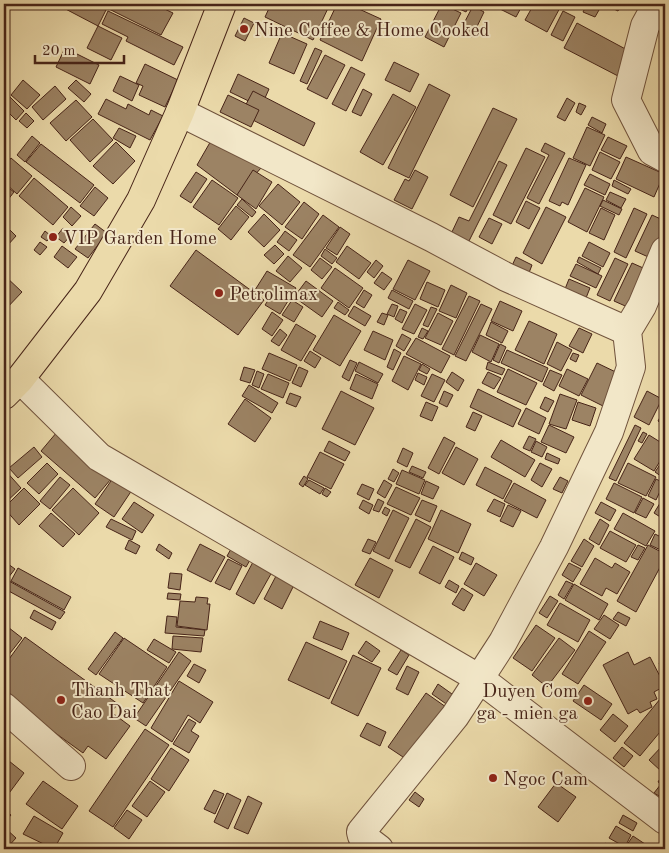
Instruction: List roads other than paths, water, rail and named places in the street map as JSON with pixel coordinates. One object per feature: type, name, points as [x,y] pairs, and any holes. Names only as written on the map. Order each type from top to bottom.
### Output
[{"type":"main road","points":[[12,387],[88,291],[141,200],[180,112],[222,4]]},
{"type":"street","points":[[657,4],[645,26],[626,100],[652,151],[665,158]]},
{"type":"street","points":[[180,112],[431,237],[506,277],[627,330]]},
{"type":"street","points":[[380,849],[362,836],[365,826],[455,716],[503,642],[554,547],[609,432],[631,368],[627,330],[663,266]]},
{"type":"street","points":[[12,387],[99,457],[480,679],[665,820]]},
{"type":"street","points":[[4,706],[71,766]]},
{"type":"place","name":"Nine Coffee & Home Cooked","points":[[244,29]]},
{"type":"place","name":"VIP Garden Home","points":[[53,237]]},
{"type":"place","name":"Petrolimax","points":[[219,293]]},
{"type":"place","name":"Thanh That Cao Dai","points":[[61,700]]},
{"type":"place","name":"Duyen Com ga - mien ga","points":[[588,701]]},
{"type":"place","name":"Ngoc Cam","points":[[493,778]]}]
